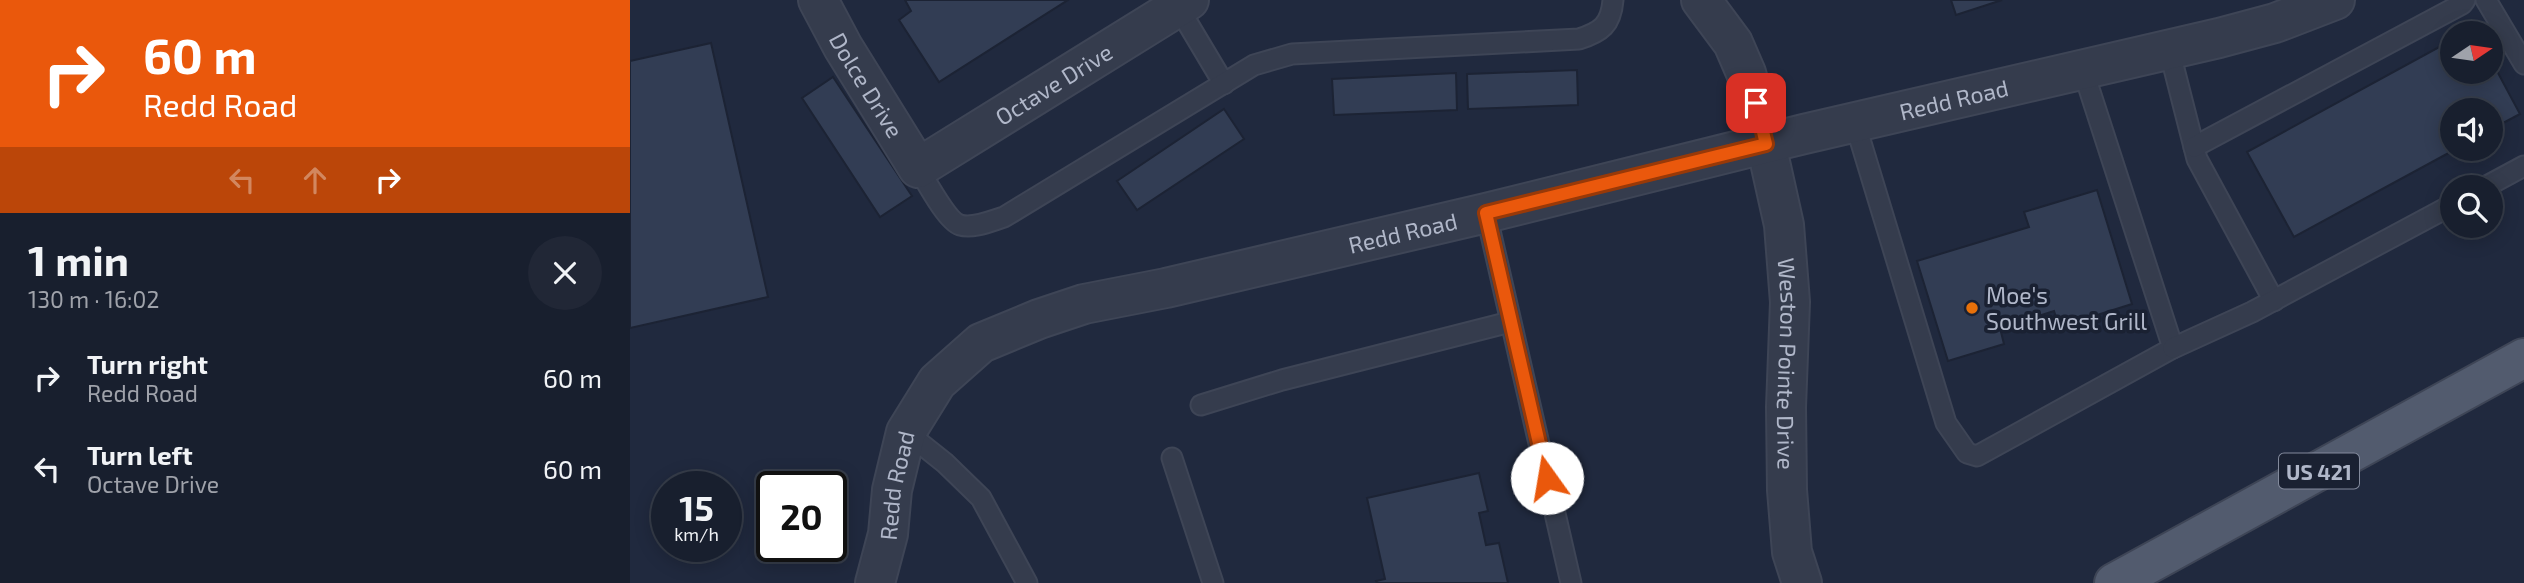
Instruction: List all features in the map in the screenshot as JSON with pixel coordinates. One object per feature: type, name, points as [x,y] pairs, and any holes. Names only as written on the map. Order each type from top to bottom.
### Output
[{"type":"main road","name":"US 421","points":[[2115,583],[2524,358]]},
{"type":"street","name":"Dolce Drive","points":[[818,0],[843,47],[918,168]]},
{"type":"street","points":[[1701,0],[1733,43],[1746,73],[1766,144]]},
{"type":"street","name":"Redd Road","points":[[874,583],[888,534],[892,490],[906,432],[937,382],[981,343],[1040,319],[1084,304],[1166,288],[2169,50],[2275,23],[2335,0]]},
{"type":"street","name":"Octave Drive","points":[[918,168],[1184,3]]},
{"type":"street","name":"Weston Pointe Drive","points":[[1766,144],[1784,225],[1790,302],[1786,407],[1787,490],[1792,552],[1802,583]]},
{"type":"lane","points":[[918,168],[949,217],[958,225],[970,226],[1004,217],[1254,65],[1292,54],[1579,39],[1598,33],[1612,15],[1613,0]]},
{"type":"lane","points":[[2194,147],[2465,0]]},
{"type":"lane","points":[[2486,0],[2524,64]]},
{"type":"lane","points":[[1184,3],[1224,84]]},
{"type":"lane","points":[[2169,50],[2197,159],[2274,301]]},
{"type":"lane","points":[[2083,70],[2173,348]]},
{"type":"lane","points":[[1855,123],[1946,424],[1967,453],[1977,456],[2173,348],[2274,301],[2440,211]]},
{"type":"lane","points":[[2503,177],[2524,166]]},
{"type":"lane","points":[[1486,213],[1571,583]]},
{"type":"lane","points":[[1201,405],[1282,380],[1510,322]]},
{"type":"lane","points":[[906,432],[945,463],[981,498],[1027,583]]},
{"type":"lane","points":[[1172,458],[1213,583]]},
{"type":"building","points":[[905,0],[1068,0],[939,82],[899,20],[911,11]]},
{"type":"building","points":[[1951,0],[2002,0],[1956,15]]},
{"type":"building","points":[[711,43],[768,297],[630,328],[630,61]]},
{"type":"building","points":[[2440,47],[2440,84],[2503,82],[2520,114],[2503,123],[2503,98],[2440,98],[2440,158],[2294,237],[2247,152]]},
{"type":"building","points":[[1577,70],[1578,105],[1468,109],[1467,74]]},
{"type":"building","points":[[1456,73],[1457,110],[1334,115],[1332,79]]},
{"type":"building","points":[[833,77],[912,196],[880,217],[802,98]]},
{"type":"building","points":[[1224,109],[1244,139],[1137,210],[1117,181]]},
{"type":"building","points":[[2097,190],[2132,304],[2059,327],[2054,311],[2000,328],[2004,344],[1948,361],[1917,261],[2029,227],[2024,212]]},
{"type":"building","points":[[1479,473],[1488,511],[1479,513],[1486,545],[1499,543],[1508,583],[1377,583],[1376,581],[1385,579],[1367,498]]},
{"type":"place","name":"Moe's Southwest Grill","points":[[1972,308]]},
{"type":"route","points":[[1547,478],[1486,213],[1766,144],[1756,103]]}]
